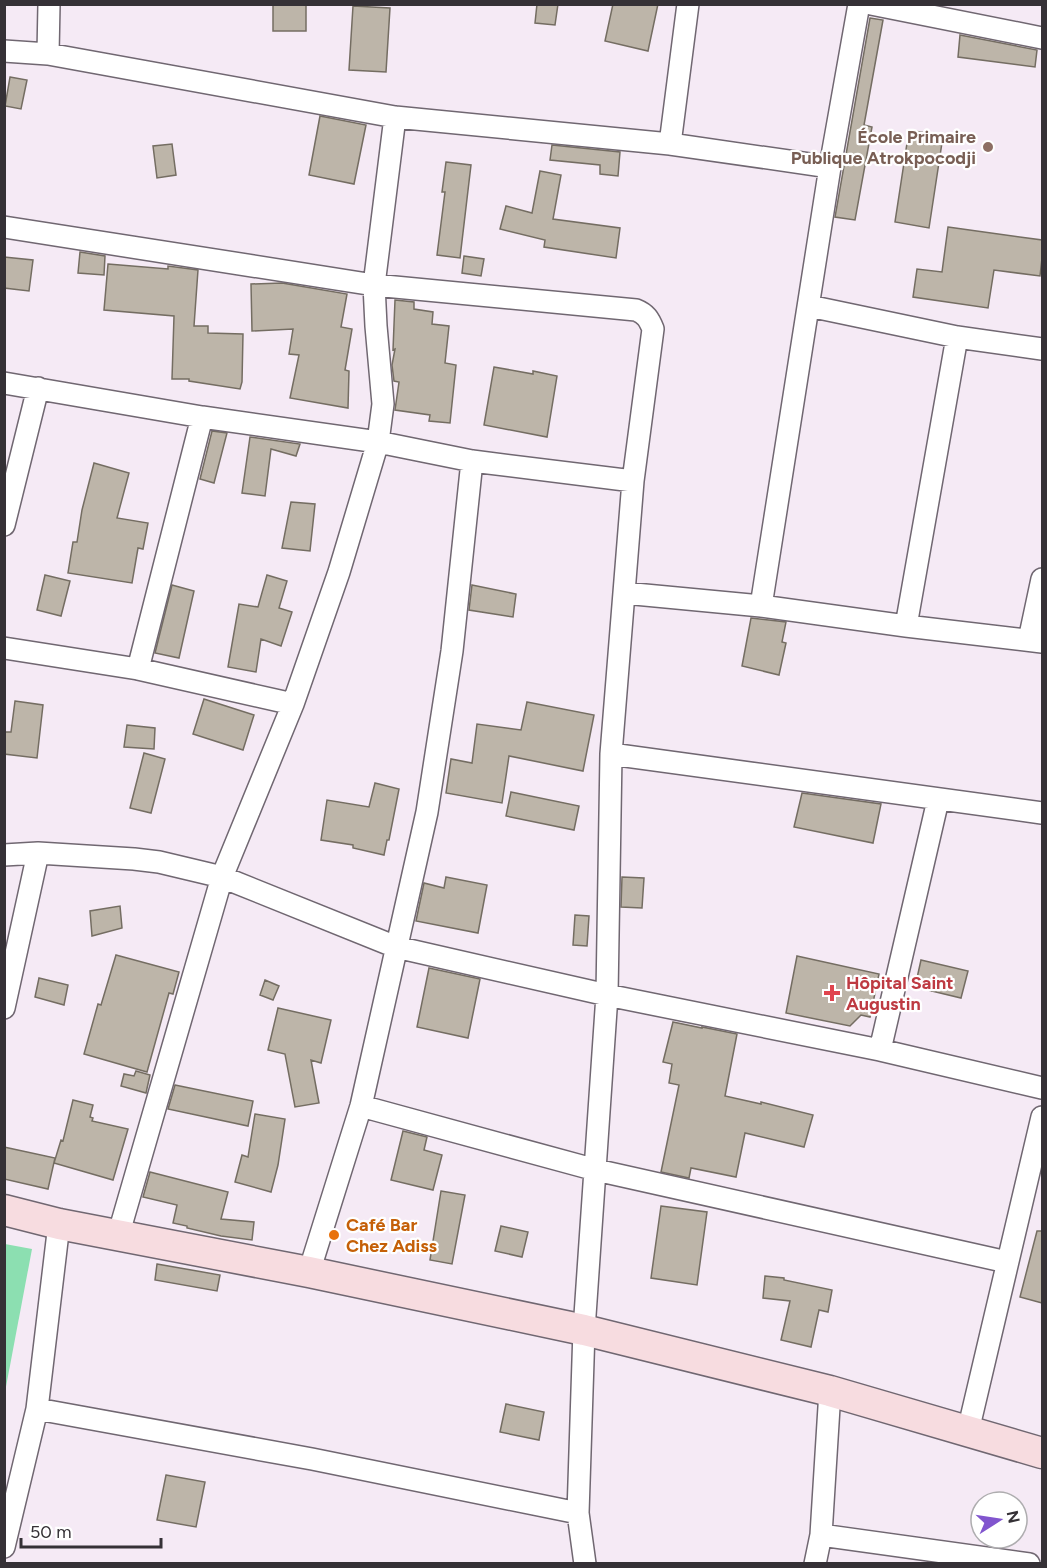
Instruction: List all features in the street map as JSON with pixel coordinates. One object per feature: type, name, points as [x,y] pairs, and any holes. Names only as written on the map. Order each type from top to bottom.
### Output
[{"type":"main road","points":[[4,1210],[59,1224],[309,1272],[584,1330],[830,1391],[1042,1453]]},
{"type":"street","points":[[48,54],[49,4]]},
{"type":"street","points":[[670,144],[688,4]]},
{"type":"street","points":[[761,606],[830,167],[859,4]]},
{"type":"street","points":[[871,4],[1042,38]]},
{"type":"street","points":[[4,51],[48,54],[395,117],[670,144],[830,167]]},
{"type":"street","points":[[118,1236],[222,877],[293,704],[339,572],[378,442],[383,404],[374,285],[395,117]]},
{"type":"street","points":[[4,227],[374,285],[636,310],[645,314],[653,329],[633,482],[611,754],[607,995],[584,1330],[578,1513],[585,1563]]},
{"type":"street","points":[[809,306],[957,337],[1042,349]]},
{"type":"street","points":[[906,626],[957,337]]},
{"type":"street","points":[[4,383],[202,417],[378,442],[472,461],[633,482]]},
{"type":"street","points":[[4,525],[38,388]]},
{"type":"street","points":[[138,669],[202,417]]},
{"type":"street","points":[[309,1272],[361,1106],[427,812],[452,651],[472,461]]},
{"type":"street","points":[[624,592],[761,606],[1036,641],[1042,579]]},
{"type":"street","points":[[4,648],[138,669],[293,704]]},
{"type":"street","points":[[611,754],[1042,813]]},
{"type":"street","points":[[880,1050],[938,800]]},
{"type":"street","points":[[4,1008],[38,853]]},
{"type":"street","points":[[4,855],[38,853],[159,862],[222,877],[396,947],[607,995],[880,1050],[1042,1088]]},
{"type":"street","points":[[361,1106],[596,1170],[1007,1262]]},
{"type":"street","points":[[968,1431],[1042,1117]]},
{"type":"street","points":[[4,1547],[37,1409],[59,1224]]},
{"type":"street","points":[[815,1563],[821,1535],[830,1391]]},
{"type":"street","points":[[37,1409],[312,1459],[578,1513]]},
{"type":"street","points":[[821,1535],[998,1561],[1029,1563]]},
{"type":"green space","points":[[4,1244],[32,1249],[5,1392]]},
{"type":"building","points":[[273,4],[306,4],[306,31],[273,31]]},
{"type":"building","points":[[537,4],[558,4],[555,25],[535,23]]},
{"type":"building","points":[[613,4],[658,4],[648,51],[605,41]]},
{"type":"building","points":[[353,6],[390,8],[386,72],[349,70]]},
{"type":"building","points":[[870,18],[883,20],[864,125],[872,127],[855,220],[835,217]]},
{"type":"building","points":[[960,35],[1037,50],[1035,67],[958,57]]},
{"type":"building","points":[[10,77],[27,80],[21,109],[5,106]]},
{"type":"building","points":[[320,116],[366,125],[354,184],[309,175]]},
{"type":"building","points":[[909,130],[943,136],[929,228],[895,222]]},
{"type":"building","points":[[172,144],[176,175],[157,178],[153,146]]},
{"type":"building","points":[[552,145],[620,152],[618,176],[600,174],[600,165],[550,160]]},
{"type":"building","points":[[446,162],[471,165],[460,258],[437,255],[445,192],[442,192]]},
{"type":"building","points":[[540,171],[561,175],[553,219],[620,228],[616,258],[544,247],[545,240],[500,229],[506,206],[532,213]]},
{"type":"building","points":[[948,227],[1042,240],[1040,276],[994,270],[988,308],[913,297],[917,269],[942,272]]},
{"type":"building","points":[[80,252],[105,256],[104,275],[78,273]]},
{"type":"building","points":[[464,256],[484,259],[481,276],[462,273]]},
{"type":"building","points":[[4,257],[33,260],[29,291],[4,288]]},
{"type":"building","points":[[108,264],[168,269],[168,266],[198,270],[194,326],[208,326],[208,333],[243,334],[240,389],[189,381],[189,379],[172,379],[174,316],[104,310]]},
{"type":"building","points":[[282,283],[347,294],[341,327],[352,329],[345,370],[349,371],[348,408],[290,398],[299,355],[289,354],[293,329],[252,331],[251,284]]},
{"type":"building","points":[[395,300],[414,302],[414,309],[433,312],[432,324],[449,326],[445,363],[456,365],[450,423],[429,421],[430,415],[395,410],[399,382],[394,381],[392,365],[395,349],[393,350]]},
{"type":"building","points":[[494,367],[557,376],[547,437],[484,425]]},
{"type":"building","points":[[212,431],[227,433],[214,483],[200,479]]},
{"type":"building","points":[[250,437],[300,444],[296,456],[271,449],[265,496],[242,493]]},
{"type":"building","points":[[94,463],[129,473],[117,518],[148,523],[143,549],[138,548],[132,583],[68,573],[73,542],[77,542],[82,510]]},
{"type":"building","points":[[291,502],[315,504],[310,551],[282,548]]},
{"type":"building","points":[[45,575],[70,581],[61,616],[37,610]]},
{"type":"building","points":[[267,575],[287,581],[279,608],[292,612],[281,646],[261,639],[256,672],[228,667],[239,604],[258,607]]},
{"type":"building","points":[[172,585],[194,591],[179,658],[155,653]]},
{"type":"building","points":[[472,585],[516,594],[513,617],[469,610]]},
{"type":"building","points":[[751,618],[786,622],[782,642],[786,643],[779,675],[742,666]]},
{"type":"building","points":[[204,699],[254,715],[243,750],[193,734]]},
{"type":"building","points":[[15,701],[43,705],[37,758],[4,754],[4,732],[11,732]]},
{"type":"building","points":[[527,702],[594,715],[583,771],[509,756],[502,803],[446,793],[451,759],[472,763],[477,724],[521,730]]},
{"type":"building","points":[[127,725],[155,728],[154,749],[124,747]]},
{"type":"building","points":[[144,753],[165,759],[151,813],[130,808]]},
{"type":"building","points":[[375,783],[399,789],[384,855],[353,848],[353,845],[321,840],[327,800],[369,807]]},
{"type":"building","points":[[511,792],[579,806],[574,830],[506,816]]},
{"type":"building","points":[[802,793],[881,804],[873,843],[794,827]]},
{"type":"building","points":[[446,877],[487,885],[478,933],[416,921],[424,883],[444,888]]},
{"type":"building","points":[[622,877],[644,878],[642,908],[621,907]]},
{"type":"building","points":[[120,906],[122,928],[92,936],[90,911]]},
{"type":"building","points":[[575,915],[589,916],[587,946],[573,945]]},
{"type":"building","points":[[116,955],[179,972],[173,994],[169,993],[147,1072],[84,1054],[98,1004],[101,1005]]},
{"type":"building","name":"Hôpital Saint Augustin","points":[[797,956],[879,974],[870,1017],[861,1015],[850,1026],[786,1013]]},
{"type":"building","points":[[921,960],[968,971],[961,998],[915,987]]},
{"type":"building","points":[[429,968],[480,979],[468,1038],[417,1027]]},
{"type":"building","points":[[39,978],[68,985],[64,1005],[35,997]]},
{"type":"building","points":[[265,980],[279,986],[273,1000],[260,995]]},
{"type":"building","points":[[278,1008],[331,1020],[321,1063],[311,1060],[319,1103],[295,1107],[285,1054],[268,1050]]},
{"type":"building","points":[[673,1022],[737,1034],[725,1096],[813,1115],[804,1147],[745,1133],[736,1177],[691,1168],[689,1178],[661,1172],[679,1085],[669,1083],[672,1064],[663,1062]]},
{"type":"building","points":[[136,1071],[150,1075],[146,1093],[121,1086],[124,1074],[134,1076]]},
{"type":"building","points":[[175,1085],[253,1101],[248,1126],[168,1109]]},
{"type":"building","points":[[73,1100],[93,1105],[90,1117],[93,1118],[92,1121],[128,1129],[113,1180],[54,1163],[61,1140],[63,1141]]},
{"type":"building","points":[[255,1114],[285,1119],[271,1192],[235,1182],[242,1155],[248,1157]]},
{"type":"building","points":[[403,1131],[427,1137],[424,1150],[442,1155],[433,1190],[391,1180]]},
{"type":"building","points":[[4,1147],[55,1158],[48,1189],[4,1179]]},
{"type":"building","points":[[150,1172],[228,1192],[221,1219],[254,1222],[252,1240],[221,1236],[173,1223],[177,1205],[143,1197]]},
{"type":"building","points":[[441,1191],[465,1195],[452,1264],[430,1260]]},
{"type":"building","points":[[661,1206],[707,1212],[697,1285],[651,1278]]},
{"type":"building","points":[[501,1226],[528,1232],[522,1257],[495,1251]]},
{"type":"building","points":[[1037,1231],[1042,1231],[1042,1303],[1020,1297]]},
{"type":"building","points":[[157,1264],[220,1275],[217,1291],[155,1280]]},
{"type":"building","points":[[765,1276],[784,1278],[784,1280],[832,1290],[828,1312],[819,1310],[811,1347],[781,1340],[790,1301],[763,1298]]},
{"type":"building","points":[[506,1404],[544,1412],[539,1440],[500,1432]]},
{"type":"building","points":[[166,1475],[205,1482],[196,1527],[157,1520]]},
{"type":"place","name":"École Primaire Publique Atrokpocodji","points":[[988,147]]},
{"type":"place","name":"Hôpital Saint Augustin","points":[[832,993]]},
{"type":"place","name":"Café Bar Chez Adiss","points":[[334,1235]]}]
